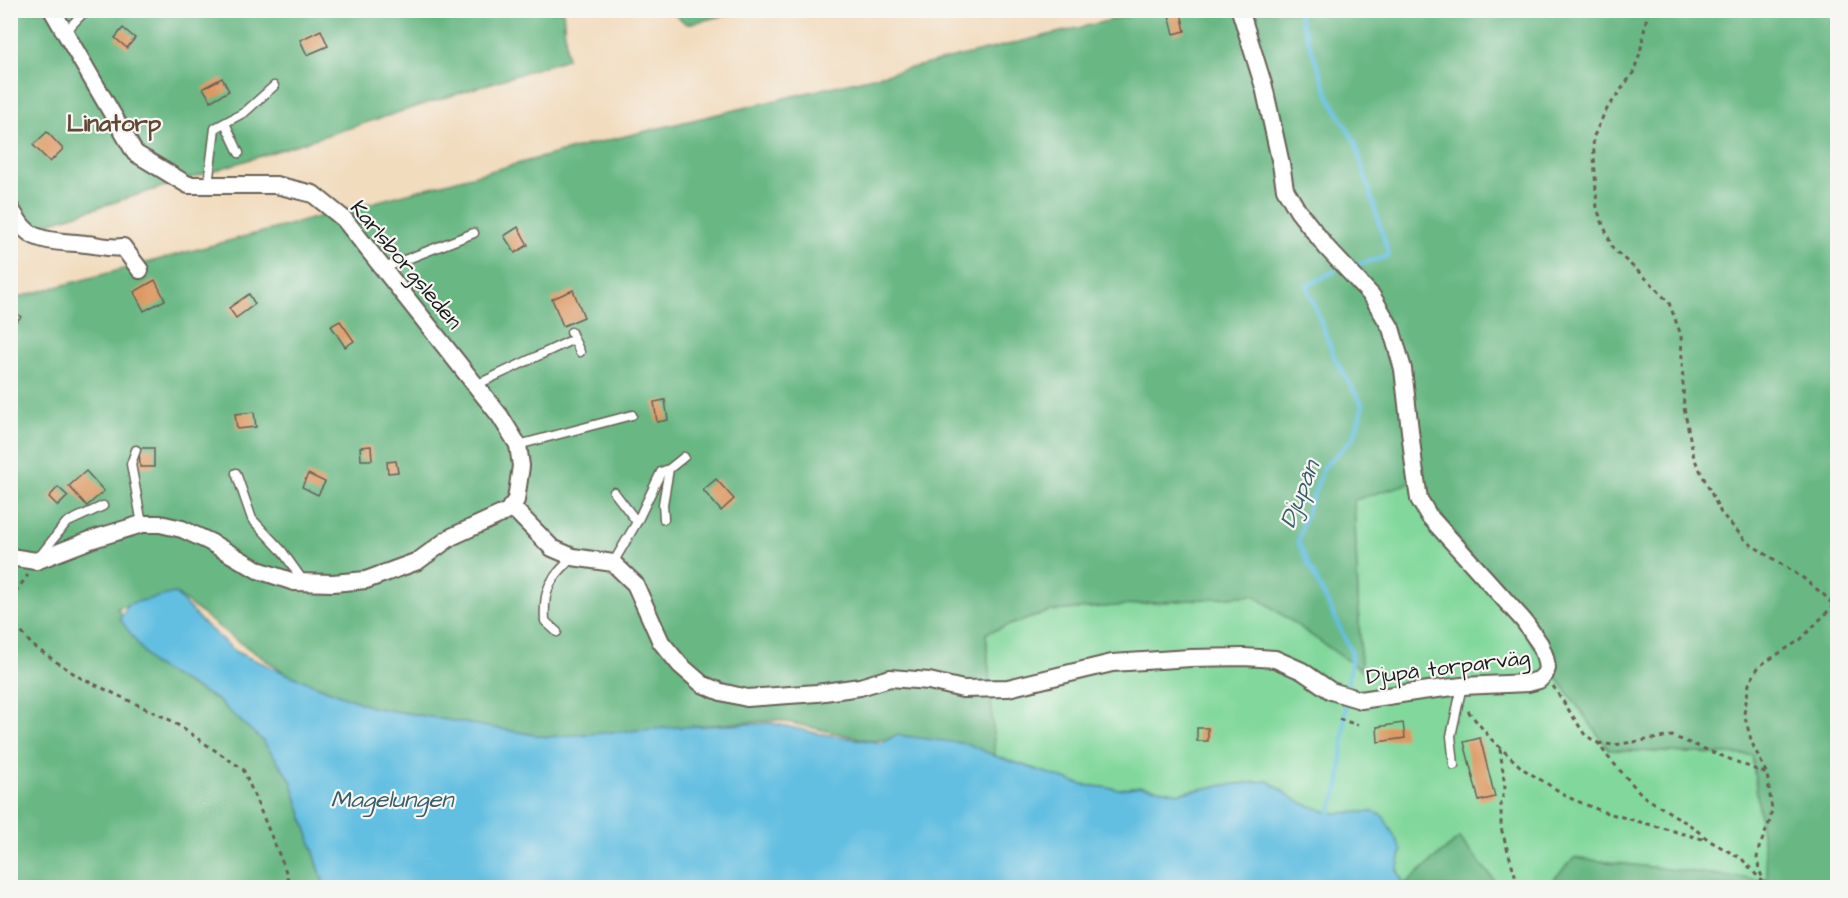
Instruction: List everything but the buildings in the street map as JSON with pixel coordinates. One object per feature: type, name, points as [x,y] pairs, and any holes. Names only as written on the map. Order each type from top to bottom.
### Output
[{"type":"street","name":"Karlsborgsleden","points":[[52,10],[135,153],[188,185],[276,185],[313,194],[344,219],[500,416],[518,445],[520,477],[516,500],[512,506]]},
{"type":"street","name":"Djupå torparväg","points":[[612,563],[635,584],[661,642],[680,665],[702,684],[721,692],[747,698],[849,689],[890,678],[929,681],[963,689],[1008,688],[1112,663],[1234,657],[1275,659],[1302,671],[1331,691],[1361,700],[1539,680],[1547,668],[1540,644],[1524,621],[1429,516],[1419,499],[1403,369],[1391,328],[1372,296],[1327,248],[1284,189],[1281,164],[1264,87],[1240,10]]},
{"type":"street","points":[[10,208],[21,225],[33,236],[59,242],[123,247],[140,270]]},
{"type":"street","points":[[10,557],[36,561],[93,539],[142,524],[160,524],[182,529],[210,542],[258,570],[294,582],[333,583],[366,580],[417,561],[451,537],[489,521],[508,511],[512,506],[552,548],[573,557],[612,563]]},
{"type":"lane","points":[[65,32],[86,11],[101,10]]},
{"type":"lane","points":[[208,185],[215,128],[245,112],[274,86]]},
{"type":"lane","points":[[225,123],[239,153]]},
{"type":"lane","points":[[384,268],[474,232]]},
{"type":"lane","points":[[476,385],[572,335],[580,352]]},
{"type":"lane","points":[[518,445],[632,415]]},
{"type":"lane","points":[[136,450],[131,464],[142,524]]},
{"type":"lane","points":[[612,563],[637,522],[661,472],[669,469],[684,456]]},
{"type":"lane","points":[[664,519],[663,504],[669,469]]},
{"type":"lane","points":[[236,473],[252,519],[282,551],[305,582]]},
{"type":"lane","points":[[614,492],[637,522]]},
{"type":"lane","points":[[36,561],[66,523],[103,506]]},
{"type":"lane","points":[[557,632],[545,621],[544,602],[552,578],[573,557]]},
{"type":"lane","points":[[1454,765],[1451,736],[1461,689]]},
{"type":"path","points":[[1648,10],[1640,53],[1633,73],[1605,112],[1593,138],[1597,209],[1613,249],[1651,283],[1669,303],[1681,335],[1684,408],[1694,458],[1721,513],[1747,542],[1803,578],[1836,603],[1838,610]]},
{"type":"path","points":[[10,599],[26,581],[36,561]]},
{"type":"path","points":[[1766,886],[1757,858],[1772,810],[1767,774],[1752,743],[1744,714],[1749,684],[1759,666],[1800,640],[1836,603]]},
{"type":"path","points":[[10,619],[33,646],[79,677],[170,720],[243,769],[291,888]]},
{"type":"path","points":[[1545,674],[1585,735],[1598,743],[1643,796],[1690,825],[1710,841],[1742,859],[1766,886]]},
{"type":"path","points":[[1461,689],[1467,709],[1491,739],[1523,769],[1572,798],[1604,812],[1710,841]]},
{"type":"path","points":[[1339,719],[1358,725]]},
{"type":"path","points":[[1598,743],[1614,745],[1672,736],[1767,774]]},
{"type":"path","points":[[1499,747],[1505,787],[1501,804],[1501,828],[1519,888]]},
{"type":"green space","points":[[11,11],[563,11],[567,59],[11,235]]},
{"type":"green space","points":[[669,11],[745,11],[687,24]]},
{"type":"green space","points":[[1149,11],[1837,11],[1837,887],[1546,887],[1574,858],[1768,881],[1752,755],[1609,750],[1416,481],[1354,500],[1361,670],[1254,595],[1051,611],[986,633],[995,756],[907,737],[872,741],[778,720],[547,737],[371,707],[287,674],[237,641],[175,593],[117,608],[152,664],[216,699],[263,741],[291,780],[325,887],[11,888],[11,299],[588,145]]},
{"type":"green space","name":"Djupån","points":[[1416,481],[1609,750],[1752,755],[1769,881],[1575,858],[1546,887],[1500,887],[1459,838],[1404,885],[1374,812],[1330,813],[1299,802],[1268,781],[1179,793],[1142,786],[1119,789],[1083,785],[995,756],[986,633],[1051,611],[1254,595],[1361,670],[1354,500]]},
{"type":"green space","points":[[1459,838],[1500,887],[1405,887],[1404,885]]},
{"type":"water","name":"Magelungen","points":[[175,593],[201,621],[236,652],[371,707],[547,737],[772,723],[816,733],[882,743],[896,735],[968,744],[995,756],[1083,785],[1119,789],[1142,786],[1179,793],[1268,781],[1299,802],[1330,813],[1374,812],[1383,816],[1402,850],[1397,871],[1405,887],[325,887],[291,780],[263,741],[216,699],[152,664],[120,619],[128,604]]},
{"type":"waterway","name":"Djupån","points":[[1297,10],[1330,99],[1355,142],[1389,256],[1353,266]]},
{"type":"waterway","name":"Djupån","points":[[1335,271],[1307,286],[1335,359],[1363,406],[1354,437],[1324,467],[1298,542],[1352,653],[1348,686]]},
{"type":"waterway","name":"Djupån","points":[[1330,813],[1340,782],[1346,704]]},
{"type":"district","name":"Linatorp","points":[[114,123]]}]
